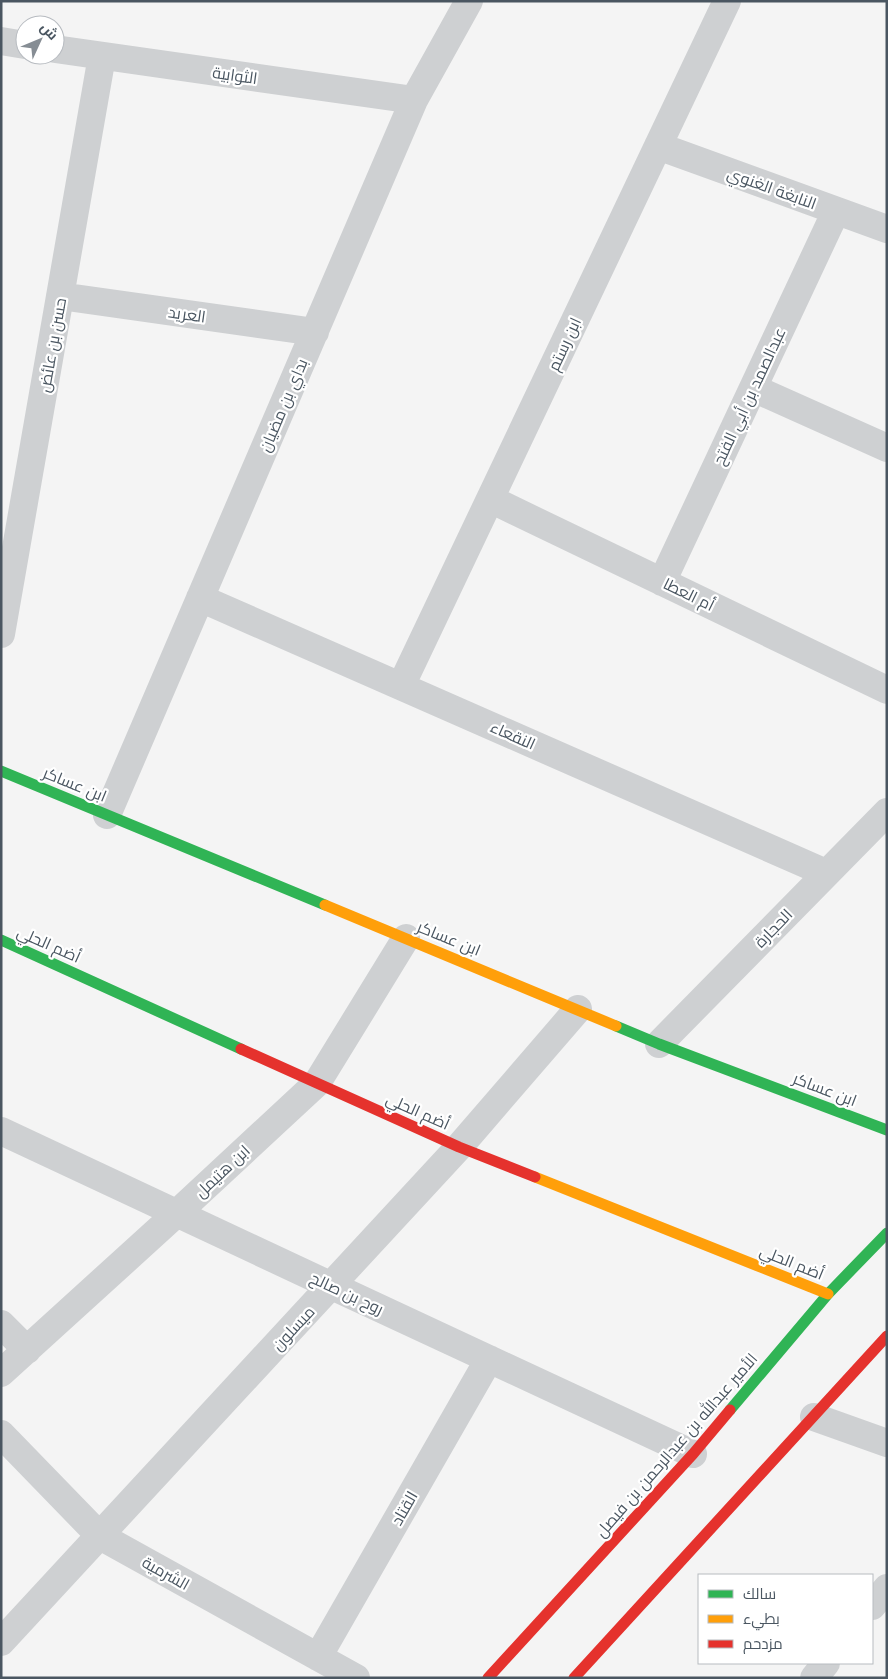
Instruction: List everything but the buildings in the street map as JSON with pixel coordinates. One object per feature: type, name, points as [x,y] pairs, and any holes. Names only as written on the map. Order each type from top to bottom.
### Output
[{"type":"street","name":"بداي بن مضيان","points":[[107,815],[414,100],[469,1]]},
{"type":"street","name":"ابن رستم","points":[[401,686],[727,1]]},
{"type":"street","points":[[1,41],[15,43]]},
{"type":"street","name":"الثوابية","points":[[65,50],[414,100]]},
{"type":"street","name":"حسن بن عائض","points":[[1,634],[102,56]]},
{"type":"street","name":"النابغة الغنوي","points":[[658,146],[887,230]]},
{"type":"street","name":"عبدالصمد بن أبي الفتح","points":[[662,582],[836,211]]},
{"type":"street","name":"العريد","points":[[60,296],[315,332]]},
{"type":"street","points":[[753,388],[887,448]]},
{"type":"street","name":"أم العطا","points":[[490,499],[887,690]]},
{"type":"street","name":"النقعاء","points":[[200,598],[826,873]]},
{"type":"street","name":"ابن عساكر","points":[[2,773],[406,938],[659,1044],[887,1130]]},
{"type":"street","name":"الحجارة","points":[[659,1044],[887,812]]},
{"type":"street","name":"ابن هتيمل","points":[[1,1373],[317,1083],[406,938]]},
{"type":"street","name":"أضم الحلي","points":[[1,940],[459,1147],[828,1294]]},
{"type":"street","name":"ميسلون","points":[[1,1642],[459,1147],[578,1009]]},
{"type":"street","name":"روح بن صالح","points":[[1,1131],[693,1454]]},
{"type":"street","name":"الأمير عبدالله بن عبدالرحمن بن فيصل","points":[[488,1678],[693,1454],[828,1294],[887,1233]]},
{"type":"street","points":[[1,1324],[26,1350]]},
{"type":"street","points":[[574,1678],[887,1336]]},
{"type":"street","name":"القتاد","points":[[318,1657],[490,1359]]},
{"type":"street","points":[[814,1417],[887,1443]]},
{"type":"street","name":"الشرمية","points":[[1,1434],[100,1536],[356,1678]]},
{"type":"street","points":[[873,1605],[887,1588]]},
{"type":"street","points":[[814,1678],[825,1664]]},
{"type":"traffic: fast","points":[[1,771],[325,905]]},
{"type":"traffic: fast","points":[[1,940],[241,1049]]},
{"type":"traffic: fast","points":[[616,1026],[887,1130]]},
{"type":"traffic: fast","points":[[730,1410],[828,1294],[887,1233]]},
{"type":"traffic: slow","points":[[325,905],[616,1026]]},
{"type":"traffic: slow","points":[[535,1177],[828,1294]]},
{"type":"traffic: jam","points":[[241,1049],[459,1147],[535,1177]]},
{"type":"traffic: jam","points":[[574,1678],[887,1336]]},
{"type":"traffic: jam","points":[[488,1678],[693,1454],[730,1410]]}]
